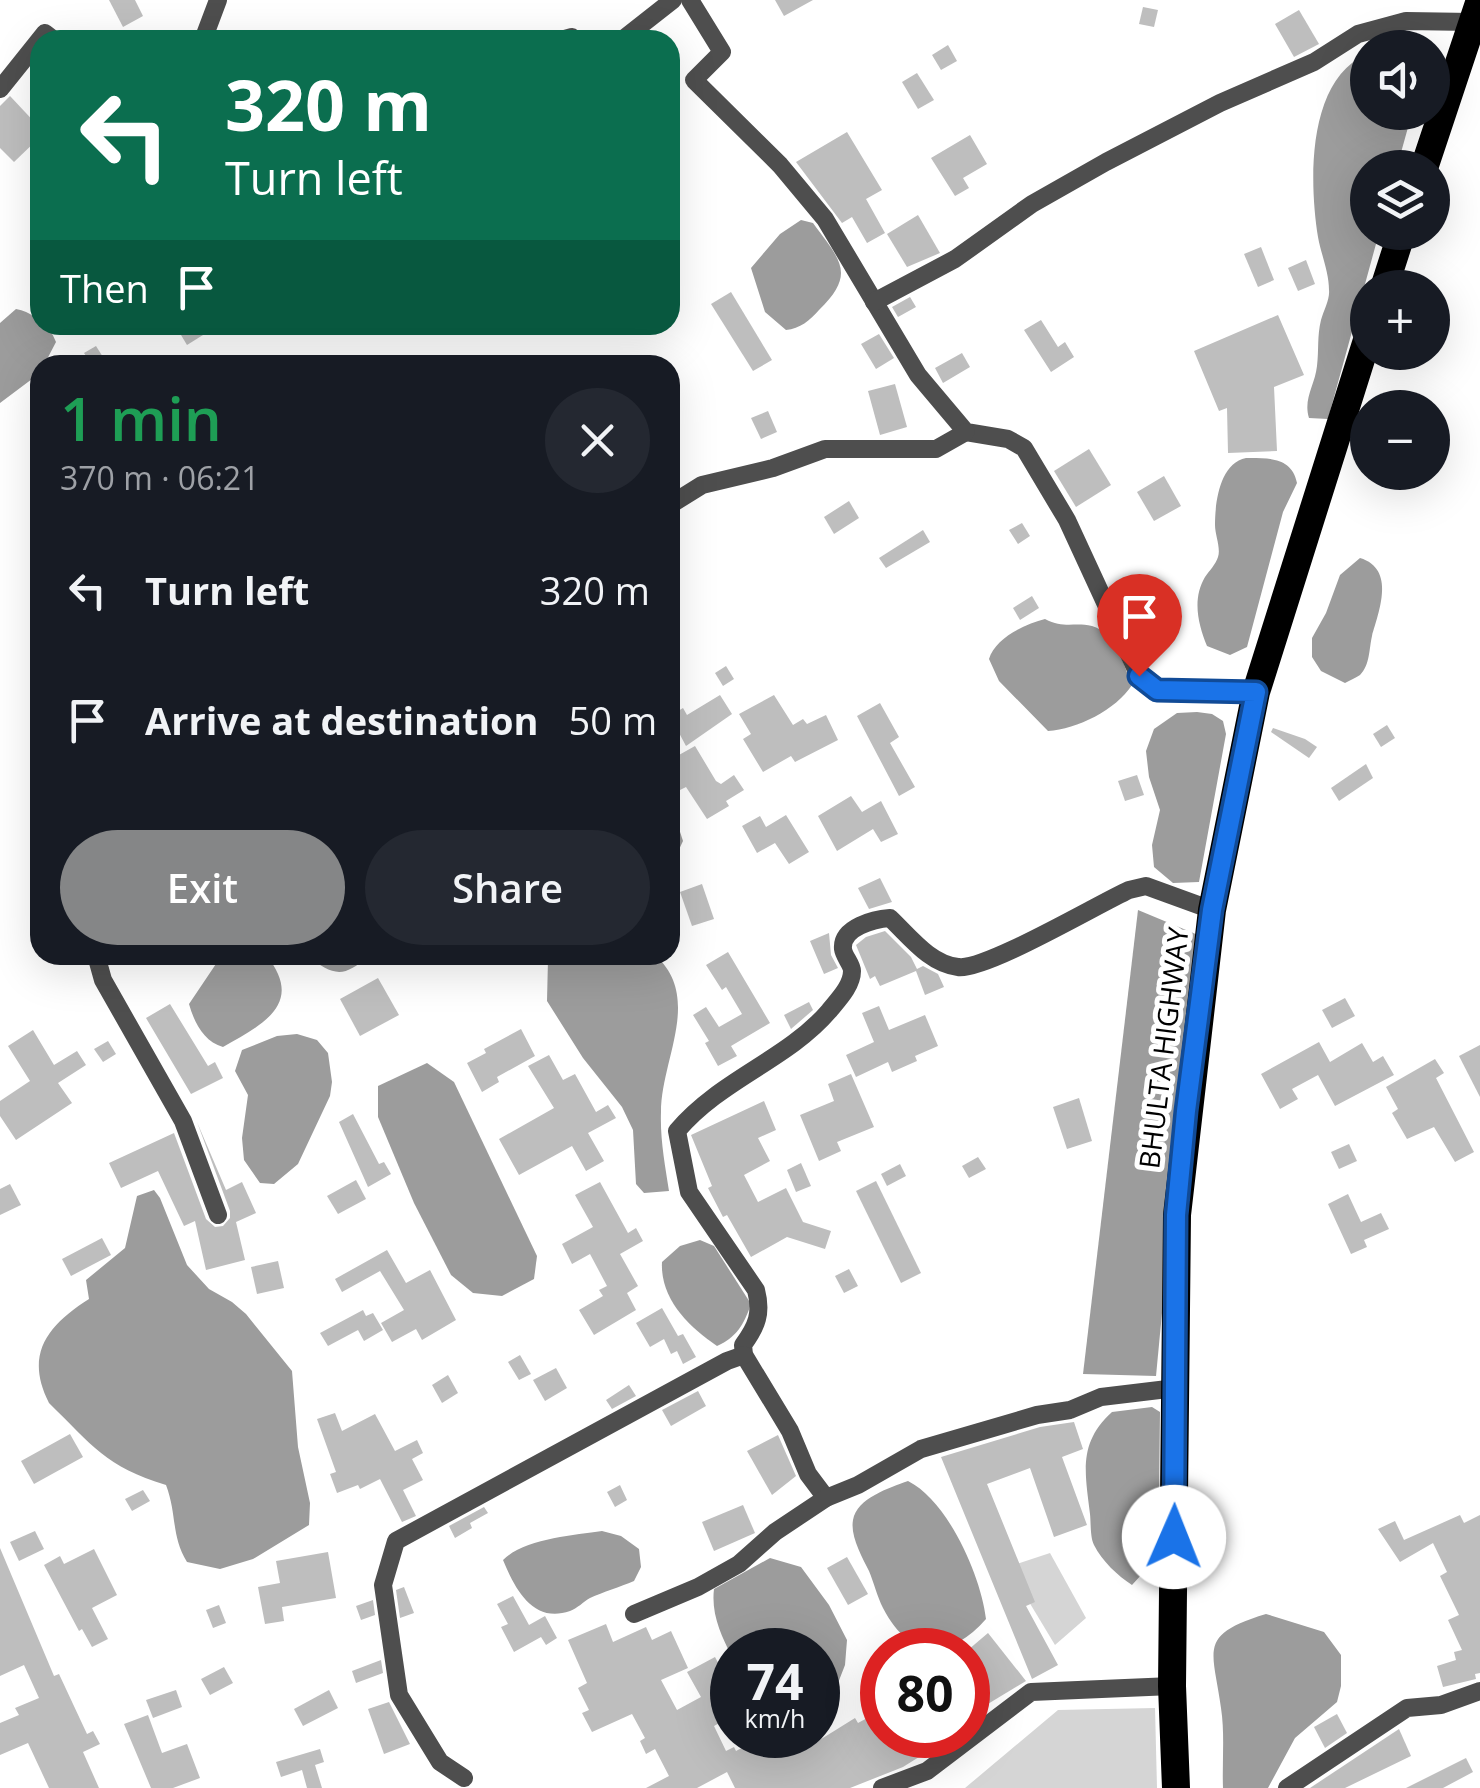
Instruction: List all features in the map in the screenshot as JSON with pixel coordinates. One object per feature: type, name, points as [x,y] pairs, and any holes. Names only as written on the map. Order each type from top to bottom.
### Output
[{"type":"highway","points":[[1430,150],[1476,11]]},
{"type":"highway","name":"BHULTA HIGHWAY","points":[[1176,1788],[1172,1686],[1176,1215],[1212,910],[1256,692],[1358,370]]},
{"type":"street","points":[[207,30],[218,0]]},
{"type":"street","points":[[635,30],[674,0]]},
{"type":"street","points":[[690,0],[722,52],[694,80],[780,166],[824,218],[918,376],[966,432]]},
{"type":"street","points":[[874,302],[955,259],[1059,188],[1220,103],[1314,62],[1358,34],[1406,21],[1476,11]]},
{"type":"street","points":[[0,90],[30,53]]},
{"type":"street","points":[[680,498],[702,485],[773,468],[824,450],[936,449],[966,432],[1008,438],[1024,448],[1067,520],[1139,676],[1157,690],[1256,692]]},
{"type":"street","points":[[826,1498],[808,1474],[790,1431],[744,1355],[742,1345],[761,1309],[756,1290],[689,1192],[677,1131],[699,1105],[823,1018],[844,994],[852,971],[843,948],[845,939],[856,928],[876,919],[890,918],[929,956],[965,968],[1128,890],[1146,886],[1212,910]]},
{"type":"street","points":[[99,965],[103,980],[182,1120],[218,1215]]},
{"type":"street","points":[[464,1778],[440,1762],[399,1694],[383,1585],[396,1541],[726,1361],[744,1355]]},
{"type":"street","points":[[634,1614],[740,1564],[775,1532],[826,1498],[858,1486],[921,1449],[1070,1410],[1100,1398],[1176,1388]]},
{"type":"street","points":[[894,1787],[927,1771],[1031,1692],[1172,1686]]},
{"type":"street","points":[[1287,1788],[1407,1708],[1441,1705],[1480,1691]]},
{"type":"shaded area","points":[[1350,65],[1350,130],[1407,130],[1402,150],[1350,150],[1350,250],[1374,250],[1369,270],[1350,270],[1350,339],[1328,419],[1309,418],[1307,405],[1329,293],[1315,214],[1314,161],[1323,109]]},
{"type":"shaded area","points":[[801,220],[813,223],[831,248],[841,277],[831,297],[812,317],[786,330],[765,312],[751,268],[780,234]]},
{"type":"shaded area","points":[[16,309],[21,310],[30,314],[30,335],[53,335],[56,342],[49,355],[30,355],[30,380],[0,403],[0,323]]},
{"type":"shaded area","points":[[1246,458],[1284,464],[1297,483],[1283,512],[1247,647],[1230,655],[1207,646],[1198,603],[1201,585],[1219,553],[1215,516],[1221,485],[1230,467]]},
{"type":"shaded area","points":[[1360,558],[1378,571],[1381,603],[1366,667],[1345,683],[1321,671],[1312,657],[1312,638],[1340,575]]},
{"type":"shaded area","points":[[1045,619],[1100,629],[1118,651],[1132,685],[1095,717],[1048,731],[999,681],[989,659],[1004,638]]},
{"type":"shaded area","points":[[1177,713],[1212,714],[1223,721],[1226,734],[1199,882],[1173,883],[1154,867],[1152,845],[1160,810],[1149,777],[1146,751],[1154,729]]},
{"type":"shaded area","points":[[1138,910],[1198,935],[1156,1376],[1083,1374]]},
{"type":"shaded area","points":[[215,965],[272,965],[282,986],[280,999],[265,1020],[223,1047],[210,1041],[201,1030],[189,1004]]},
{"type":"shaded area","points":[[321,965],[356,965],[338,972]]},
{"type":"shaded area","points":[[548,965],[663,965],[669,972],[678,1010],[661,1112],[669,1191],[644,1193],[636,1184],[633,1130],[622,1107],[583,1058],[547,1001]]},
{"type":"shaded area","points":[[297,1034],[317,1040],[328,1053],[330,1096],[298,1164],[274,1184],[260,1183],[244,1160],[242,1138],[248,1095],[235,1071],[242,1050],[277,1036]]},
{"type":"shaded area","points":[[427,1063],[454,1082],[537,1256],[534,1279],[502,1296],[473,1293],[451,1275],[414,1203],[378,1117],[378,1086]]},
{"type":"shaded area","points":[[154,1190],[187,1265],[209,1289],[246,1314],[292,1371],[298,1447],[310,1503],[309,1525],[253,1559],[220,1569],[187,1562],[166,1485],[128,1470],[89,1443],[49,1403],[39,1370],[44,1342],[52,1330],[89,1299],[86,1280],[125,1248],[137,1196]]},
{"type":"shaded area","points":[[700,1240],[714,1246],[751,1304],[739,1329],[717,1346],[678,1311],[663,1275],[662,1262],[680,1246]]},
{"type":"shaded area","points":[[1152,1407],[1160,1412],[1159,1503],[1165,1531],[1162,1552],[1132,1585],[1106,1562],[1093,1542],[1086,1459],[1094,1435],[1112,1412]]},
{"type":"shaded area","points":[[908,1481],[936,1505],[960,1541],[977,1582],[986,1619],[977,1628],[894,1625],[853,1533],[856,1512],[875,1495]]},
{"type":"shaded area","points":[[602,1531],[621,1536],[639,1549],[641,1567],[634,1581],[590,1598],[570,1611],[557,1614],[536,1608],[513,1582],[503,1560],[536,1543]]},
{"type":"shaded area","points":[[1050,1553],[1086,1618],[1055,1645],[1008,1567]]},
{"type":"shaded area","points":[[770,1558],[801,1567],[829,1605],[847,1640],[840,1678],[840,1628],[720,1628],[714,1589]]},
{"type":"shaded area","points":[[1266,1614],[1324,1632],[1341,1655],[1341,1686],[1337,1702],[1295,1738],[1268,1788],[1223,1788],[1223,1728],[1215,1647],[1229,1629]]},
{"type":"shaded area","points":[[1155,1708],[1157,1788],[965,1788],[1058,1710]]},
{"type":"building","points":[[109,0],[135,0],[143,16],[123,27]]},
{"type":"building","points":[[775,0],[813,0],[784,16]]},
{"type":"building","points":[[1143,7],[1158,10],[1154,27],[1139,24]]},
{"type":"building","points":[[1299,10],[1319,44],[1294,57],[1275,24]]},
{"type":"building","points":[[948,45],[957,61],[941,70],[932,55]]},
{"type":"building","points":[[917,73],[934,100],[918,109],[902,82]]},
{"type":"building","points":[[10,96],[30,117],[30,147],[14,162],[0,148],[0,106]]},
{"type":"building","points":[[847,132],[882,190],[866,199],[885,233],[867,243],[852,217],[842,223],[796,162]]},
{"type":"building","points":[[970,135],[987,164],[963,178],[969,188],[955,196],[931,158]]},
{"type":"building","points":[[918,215],[940,253],[907,267],[887,234]]},
{"type":"building","points":[[1261,247],[1274,280],[1258,287],[1244,254]]},
{"type":"building","points":[[1306,260],[1315,284],[1298,291],[1288,268]]},
{"type":"building","points":[[731,292],[772,360],[753,371],[711,304]]},
{"type":"building","points":[[910,297],[916,307],[898,317],[892,307]]},
{"type":"building","points":[[1278,315],[1304,375],[1274,387],[1277,451],[1228,453],[1227,408],[1219,411],[1194,351]]},
{"type":"building","points":[[1041,320],[1058,347],[1065,342],[1074,357],[1051,372],[1024,330]]},
{"type":"building","points":[[879,334],[894,358],[876,369],[861,344]]},
{"type":"building","points":[[181,335],[203,335],[187,345]]},
{"type":"building","points":[[96,346],[102,355],[85,355]]},
{"type":"building","points":[[962,353],[970,367],[943,383],[935,368]]},
{"type":"building","points":[[895,384],[907,427],[880,435],[868,391]]},
{"type":"building","points":[[768,411],[777,432],[761,439],[751,418]]},
{"type":"building","points":[[1089,449],[1111,485],[1076,507],[1054,471]]},
{"type":"building","points":[[1164,476],[1181,506],[1154,521],[1137,492]]},
{"type":"building","points":[[849,501],[859,518],[834,534],[824,517]]},
{"type":"building","points":[[1022,523],[1030,536],[1018,544],[1009,530]]},
{"type":"building","points":[[923,530],[930,542],[886,568],[879,558]]},
{"type":"building","points":[[1032,596],[1039,608],[1020,620],[1013,608]]},
{"type":"building","points":[[726,666],[734,679],[723,686],[715,673]]},
{"type":"building","points":[[720,695],[732,714],[686,746],[680,735],[680,710],[683,708],[687,715]]},
{"type":"building","points":[[774,695],[793,725],[803,719],[807,724],[826,715],[838,740],[795,762],[791,756],[763,772],[743,739],[751,734],[739,714]]},
{"type":"building","points":[[880,703],[899,737],[890,743],[915,787],[899,796],[857,716]]},
{"type":"building","points":[[1387,725],[1395,738],[1381,747],[1373,734]]},
{"type":"building","points":[[1273,728],[1317,747],[1309,758],[1271,732]]},
{"type":"building","points":[[695,746],[716,781],[721,784],[734,775],[744,790],[726,801],[729,806],[707,819],[686,787],[680,790],[680,754]]},
{"type":"building","points":[[1366,764],[1373,778],[1339,801],[1331,788]]},
{"type":"building","points":[[1137,775],[1144,795],[1125,801],[1118,781]]},
{"type":"building","points":[[851,796],[862,812],[881,801],[898,834],[881,842],[873,829],[837,851],[818,816]]},
{"type":"building","points":[[786,815],[809,852],[789,864],[775,843],[757,853],[742,826],[760,816],[766,827]]},
{"type":"building","points":[[880,878],[892,902],[869,909],[858,888]]},
{"type":"building","points":[[702,884],[714,919],[692,926],[680,892]]},
{"type":"building","points":[[885,931],[911,957],[917,969],[923,966],[938,974],[944,987],[925,995],[916,971],[880,986],[875,976],[870,979],[856,945]]},
{"type":"building","points":[[829,933],[831,955],[838,968],[824,974],[810,941]]},
{"type":"building","points":[[728,952],[770,1023],[731,1046],[737,1056],[718,1066],[693,1015],[706,1007],[719,1027],[742,1014],[726,987],[722,990],[706,965]]},
{"type":"building","points":[[378,978],[399,1015],[360,1036],[340,999]]},
{"type":"building","points":[[1345,998],[1355,1016],[1332,1028],[1322,1010]]},
{"type":"building","points":[[809,1002],[813,1010],[791,1029],[784,1015]]},
{"type":"building","points":[[170,1004],[208,1066],[215,1062],[223,1078],[191,1094],[146,1018]]},
{"type":"building","points":[[879,1006],[889,1030],[925,1015],[938,1046],[892,1072],[888,1062],[856,1077],[846,1055],[874,1042],[862,1013]]},
{"type":"building","points":[[521,1029],[535,1056],[497,1077],[499,1082],[482,1092],[467,1063]]},
{"type":"building","points":[[33,1030],[54,1065],[77,1051],[86,1065],[58,1083],[72,1103],[16,1140],[0,1116],[0,1101],[30,1081],[8,1046]]},
{"type":"building","points":[[108,1041],[116,1054],[103,1062],[94,1049]]},
{"type":"building","points":[[1319,1042],[1330,1062],[1362,1043],[1373,1062],[1383,1056],[1394,1075],[1335,1106],[1318,1075],[1292,1089],[1298,1099],[1280,1109],[1261,1074]]},
{"type":"building","points":[[1480,1045],[1480,1097],[1459,1056]]},
{"type":"building","points":[[549,1055],[563,1080],[575,1074],[596,1112],[608,1105],[616,1118],[588,1133],[604,1161],[586,1171],[572,1146],[519,1175],[499,1139],[554,1108],[528,1066]]},
{"type":"building","points":[[1435,1059],[1444,1073],[1436,1078],[1474,1152],[1455,1162],[1434,1127],[1407,1139],[1392,1113],[1398,1109],[1386,1087]]},
{"type":"building","points":[[851,1074],[874,1127],[837,1142],[841,1151],[819,1161],[800,1115],[834,1101],[828,1084]]},
{"type":"building","points":[[1079,1098],[1092,1141],[1067,1149],[1053,1107]]},
{"type":"building","points":[[764,1101],[776,1130],[758,1138],[770,1161],[744,1175],[758,1202],[786,1188],[803,1222],[831,1231],[825,1249],[787,1237],[751,1257],[708,1188],[712,1186],[691,1135]]},
{"type":"building","points":[[353,1114],[379,1164],[384,1162],[391,1174],[368,1187],[339,1122]]},
{"type":"building","points":[[197,1122],[226,1190],[242,1182],[256,1213],[236,1222],[245,1260],[206,1270],[195,1221],[184,1226],[158,1171],[121,1188],[109,1163],[174,1133],[206,1219],[215,1227],[223,1226],[230,1211]]},
{"type":"building","points":[[1349,1144],[1357,1161],[1339,1169],[1331,1152]]},
{"type":"building","points":[[978,1157],[986,1169],[969,1178],[962,1166]]},
{"type":"building","points":[[801,1163],[811,1186],[796,1192],[787,1170]]},
{"type":"building","points":[[900,1164],[906,1176],[887,1186],[881,1174]]},
{"type":"building","points":[[356,1180],[366,1199],[338,1214],[327,1196]]},
{"type":"building","points":[[876,1181],[921,1273],[901,1283],[856,1191]]},
{"type":"building","points":[[600,1182],[628,1233],[636,1228],[643,1241],[620,1254],[638,1286],[627,1293],[636,1310],[594,1335],[579,1310],[603,1296],[599,1290],[607,1286],[590,1254],[572,1264],[562,1244],[593,1227],[575,1195]]},
{"type":"building","points":[[10,1184],[21,1205],[0,1215],[0,1189]]},
{"type":"building","points":[[1348,1194],[1361,1222],[1381,1213],[1389,1229],[1364,1240],[1367,1247],[1351,1254],[1328,1204]]},
{"type":"building","points":[[102,1238],[111,1255],[71,1276],[62,1259]]},
{"type":"building","points":[[387,1250],[406,1283],[430,1270],[456,1320],[422,1340],[416,1329],[392,1342],[381,1323],[404,1310],[380,1271],[342,1292],[335,1279]]},
{"type":"building","points":[[278,1261],[284,1288],[257,1294],[251,1267]]},
{"type":"building","points":[[849,1269],[858,1286],[844,1293],[835,1276]]},
{"type":"building","points":[[662,1308],[696,1357],[683,1364],[677,1351],[671,1354],[664,1339],[650,1347],[636,1323]]},
{"type":"building","points":[[363,1310],[366,1316],[373,1313],[383,1330],[364,1341],[358,1330],[328,1346],[320,1333]]},
{"type":"building","points":[[520,1355],[531,1374],[519,1380],[508,1362]]},
{"type":"building","points":[[556,1368],[567,1388],[545,1401],[533,1380]]},
{"type":"building","points":[[448,1375],[458,1393],[442,1403],[432,1385]]},
{"type":"building","points":[[629,1385],[636,1396],[612,1409],[606,1400]]},
{"type":"building","points":[[698,1391],[706,1406],[671,1426],[662,1410]]},
{"type":"building","points":[[335,1413],[342,1431],[375,1414],[395,1451],[417,1440],[423,1453],[412,1459],[423,1480],[403,1490],[416,1516],[402,1522],[380,1479],[360,1489],[358,1485],[337,1493],[330,1474],[336,1472],[317,1419]]},
{"type":"building","points":[[1074,1422],[1083,1449],[1062,1457],[1087,1525],[1054,1537],[1030,1468],[987,1484],[1035,1602],[1026,1606],[1058,1665],[1032,1679],[941,1457],[1040,1427]]},
{"type":"building","points":[[70,1434],[83,1457],[34,1484],[21,1461]]},
{"type":"building","points":[[778,1435],[796,1476],[772,1495],[747,1451]]},
{"type":"building","points":[[620,1485],[627,1500],[615,1507],[607,1492]]},
{"type":"building","points":[[143,1490],[150,1501],[132,1511],[125,1499]]},
{"type":"building","points":[[743,1505],[755,1533],[714,1551],[702,1522]]},
{"type":"building","points":[[484,1507],[488,1513],[455,1538],[449,1526]]},
{"type":"building","points":[[1460,1515],[1464,1523],[1480,1515],[1480,1673],[1475,1674],[1476,1679],[1443,1687],[1437,1666],[1456,1660],[1454,1652],[1462,1650],[1448,1620],[1459,1615],[1440,1576],[1447,1572],[1433,1543],[1400,1562],[1378,1529],[1395,1521],[1404,1540]]},
{"type":"building","points":[[35,1531],[44,1549],[19,1561],[10,1542]]},
{"type":"building","points":[[0,1548],[54,1676],[59,1674],[87,1734],[93,1731],[100,1744],[83,1752],[99,1788],[49,1788],[28,1743],[0,1755],[0,1723],[19,1715],[15,1708],[39,1698],[24,1665],[0,1676]]},
{"type":"building","points":[[94,1549],[117,1595],[92,1608],[108,1639],[92,1647],[82,1629],[79,1631],[44,1565],[60,1556],[64,1564]]},
{"type":"building","points":[[328,1552],[336,1598],[282,1607],[284,1621],[265,1624],[258,1587],[280,1583],[276,1561]]},
{"type":"building","points":[[847,1557],[868,1594],[848,1605],[827,1568]]},
{"type":"building","points":[[404,1587],[414,1613],[400,1618],[396,1590]]},
{"type":"building","points":[[513,1596],[529,1625],[545,1616],[557,1638],[546,1645],[541,1637],[514,1652],[501,1627],[508,1624],[497,1604]]},
{"type":"building","points":[[373,1600],[375,1615],[361,1620],[356,1606]]},
{"type":"building","points":[[219,1605],[226,1623],[213,1628],[206,1610]]},
{"type":"building","points":[[606,1624],[613,1642],[646,1627],[652,1640],[671,1631],[688,1668],[661,1680],[677,1710],[701,1697],[687,1672],[710,1660],[710,1758],[840,1758],[840,1727],[855,1718],[860,1722],[860,1758],[917,1758],[850,1788],[735,1788],[727,1772],[697,1788],[646,1788],[669,1776],[655,1749],[646,1754],[640,1741],[645,1738],[632,1714],[592,1732],[582,1713],[589,1710],[578,1688],[587,1683],[568,1640]]},
{"type":"building","points":[[990,1636],[1026,1681],[990,1703]]},
{"type":"building","points":[[381,1660],[383,1673],[356,1683],[352,1671]]},
{"type":"building","points":[[224,1667],[233,1683],[210,1695],[201,1679]]},
{"type":"building","points":[[176,1690],[182,1707],[153,1718],[146,1700]]},
{"type":"building","points":[[329,1690],[338,1708],[303,1726],[294,1709]]},
{"type":"building","points":[[389,1702],[410,1744],[384,1754],[368,1709]]},
{"type":"building","points":[[1337,1714],[1347,1733],[1325,1748],[1314,1727]]},
{"type":"building","points":[[148,1715],[162,1753],[187,1744],[200,1778],[173,1788],[151,1788],[124,1724]]},
{"type":"building","points":[[1399,1729],[1411,1756],[1345,1788],[1310,1788]]},
{"type":"building","points":[[320,1749],[324,1762],[315,1765],[322,1788],[307,1788],[302,1770],[281,1777],[276,1762]]},
{"type":"building","points":[[1466,1758],[1473,1772],[1443,1788],[1406,1788]]},
{"type":"route","points":[[1139,676],[1157,690],[1256,692],[1212,910],[1186,1111],[1176,1215],[1174,1537]]}]
